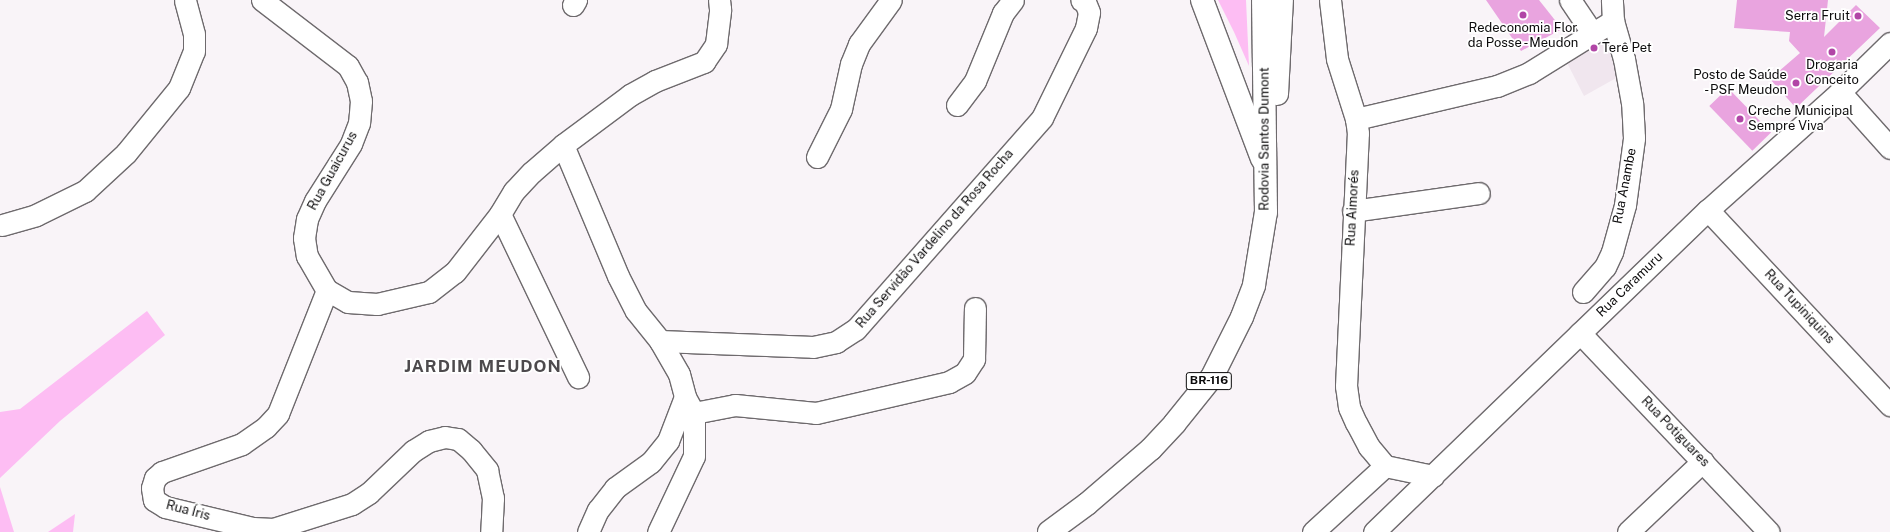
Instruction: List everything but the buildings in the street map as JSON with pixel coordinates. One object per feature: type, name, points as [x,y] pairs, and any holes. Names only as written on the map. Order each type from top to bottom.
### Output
[{"type":"highway","points":[[1202,0],[1267,171]]},
{"type":"highway","name":"Rodovia Santos Dumont","points":[[1049,532],[1087,504],[1151,449],[1212,377],[1229,347],[1254,285],[1266,212],[1267,171],[1263,0]]},
{"type":"highway","points":[[1267,171],[1280,69],[1282,0]]},
{"type":"street","points":[[2,225],[36,215],[85,191],[126,153],[160,112],[179,88],[194,51],[194,34],[185,0]]},
{"type":"street","name":"Rua Guaicurus","points":[[262,0],[348,66],[357,82],[361,101],[359,123],[351,144],[315,201],[307,219],[304,238],[307,256],[327,290],[348,302],[377,304],[429,292],[455,272],[500,214],[514,191],[532,172],[563,145],[630,95],[655,81],[704,62],[716,44],[720,9],[719,0]]},
{"type":"street","points":[[818,157],[841,108],[851,64],[859,44],[891,0]]},
{"type":"street","points":[[957,105],[975,81],[1003,13],[1013,0]]},
{"type":"street","name":"Rua Servidão Vardelino da Rosa Rocha","points":[[660,341],[813,347],[836,342],[856,329],[1042,118],[1059,87],[1089,19],[1088,7],[1081,0]]},
{"type":"street","name":"Rua Aimorés","points":[[1330,0],[1337,60],[1356,119],[1358,132],[1353,211],[1346,386],[1349,407],[1356,423],[1369,447],[1385,466]]},
{"type":"street","points":[[1570,0],[1592,33]]},
{"type":"street","name":"Rua Anambe","points":[[1583,292],[1605,267],[1612,252],[1631,170],[1634,138],[1632,103],[1624,58],[1613,21],[1612,0]]},
{"type":"street","points":[[1356,119],[1497,86],[1529,73],[1613,21]]},
{"type":"street","name":"Rua Caramuru","points":[[1374,532],[1708,210],[1840,92],[1890,43]]},
{"type":"street","points":[[1840,92],[1890,148]]},
{"type":"street","points":[[563,145],[618,276],[636,311],[660,341],[679,374],[689,405],[694,456],[658,532]]},
{"type":"street","points":[[1353,211],[1479,193]]},
{"type":"street","name":"Rua Tupiniquins","points":[[1708,210],[1890,405]]},
{"type":"street","points":[[500,214],[578,377]]},
{"type":"street","name":"Rua Íris","points":[[327,290],[278,414],[266,427],[242,444],[162,472],[155,478],[152,488],[154,500],[165,507],[253,528],[272,529],[352,504],[369,493],[413,451],[429,441],[445,437],[458,440],[467,446],[487,470],[493,498],[491,532]]},
{"type":"street","points":[[689,405],[735,405],[816,413],[948,382],[965,373],[974,359],[975,308]]},
{"type":"street","name":"Rua Potiguares","points":[[1580,333],[1703,461],[1768,532]]},
{"type":"street","points":[[588,532],[598,510],[615,488],[651,462],[668,441],[689,405]]},
{"type":"street","points":[[1628,532],[1703,461]]},
{"type":"street","points":[[1313,532],[1385,466],[1433,476]]},
{"type":"shaded area","points":[[1218,0],[1246,0],[1249,66],[1234,32]]},
{"type":"shaded area","points":[[1602,30],[1618,77],[1584,96],[1563,55]]},
{"type":"shaded area","points":[[147,311],[165,335],[60,421],[0,478],[0,412],[20,409]]},
{"type":"shaded area","points":[[0,487],[14,532],[0,532]]},
{"type":"shaded area","points":[[75,514],[73,532],[48,532]]},
{"type":"place","name":"Redeconomia Flor da Posse - Meudon","points":[[1523,15]]},
{"type":"place","name":"Serra Fruit","points":[[1858,16]]},
{"type":"place","name":"Terê Pet","points":[[1594,48]]},
{"type":"place","name":"Drogaria Conceito","points":[[1832,52]]},
{"type":"place","name":"Posto de Saúde - PSF Meudon","points":[[1796,83]]},
{"type":"place","name":"Creche Municipal Sempre Viva","points":[[1740,119]]},
{"type":"district","name":"JARDIM MEUDON","points":[[483,367]]}]
